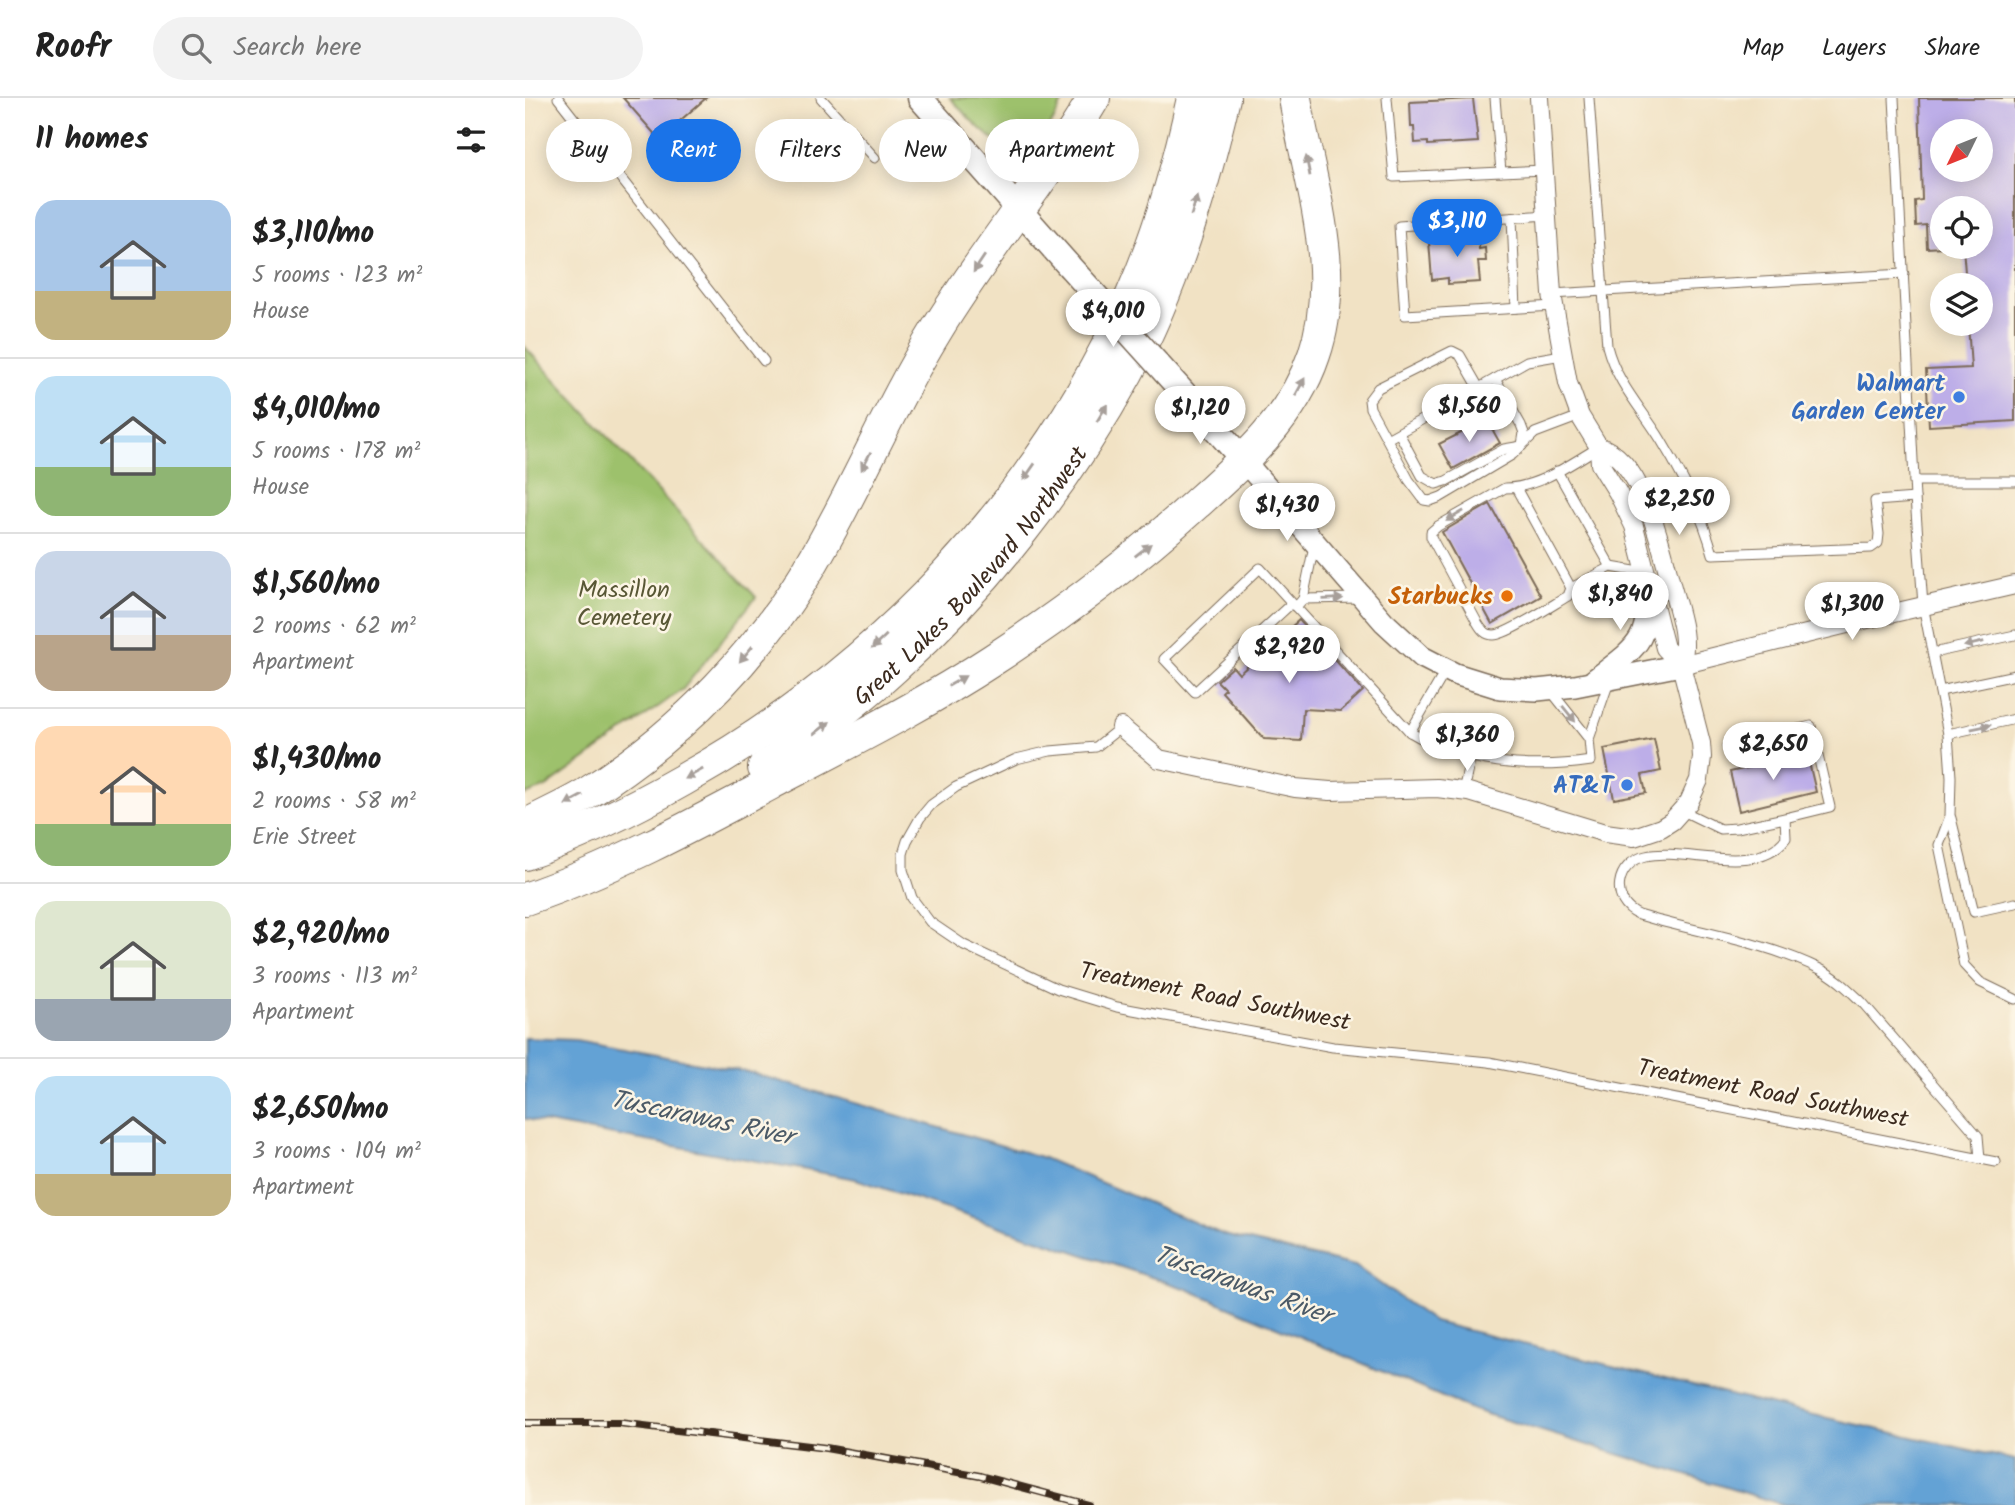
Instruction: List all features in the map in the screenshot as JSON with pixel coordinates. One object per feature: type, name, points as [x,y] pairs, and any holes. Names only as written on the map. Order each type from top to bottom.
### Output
[{"type":"highway","points":[[525,826],[586,793],[646,752],[725,678],[764,632],[819,552],[912,371],[936,331],[998,234],[1094,98]]},
{"type":"highway","name":"Great Lakes Boulevard Northwest","points":[[525,854],[591,828],[636,806],[760,734],[866,654],[943,580],[1032,468],[1085,385],[1132,295],[1164,206],[1193,98]]},
{"type":"highway","name":"Great Lakes Boulevard Northwest","points":[[525,886],[644,837],[746,781],[860,698],[955,609],[988,571],[1076,455],[1127,372],[1184,241],[1224,98]]},
{"type":"highway","points":[[525,899],[584,876],[694,825],[896,716],[992,660],[1074,605],[1159,537],[1244,461],[1280,420],[1304,378],[1321,333],[1325,310],[1324,250],[1295,98]]},
{"type":"main road","points":[[920,98],[1244,461]]},
{"type":"street","points":[[1539,98],[1553,300],[1568,383],[1580,416],[1599,447],[1600,464],[1629,515],[1648,576],[1665,648],[1681,665]]},
{"type":"street","points":[[1599,447],[1610,450],[1619,458],[1637,486],[1654,522],[1684,640],[1681,665]]},
{"type":"street","points":[[1244,461],[1362,598],[1411,649],[1471,681],[1500,688],[1549,690],[1681,665],[2015,585]]},
{"type":"street","points":[[1600,681],[1643,635],[1648,617],[1648,576]]},
{"type":"street","name":"Treatment Road Southwest","points":[[1121,726],[1159,759],[1295,788],[1330,791],[1437,788],[1463,792],[1500,800],[1620,836],[1634,837],[1661,828],[1682,811],[1699,780],[1702,757],[1681,665]]},
{"type":"lane","points":[[558,98],[764,361]]},
{"type":"lane","points":[[821,98],[875,158]]},
{"type":"lane","points":[[1387,98],[1394,177],[1544,170]]},
{"type":"lane","points":[[1495,98],[1501,172]]},
{"type":"lane","points":[[1589,98],[1607,346],[1612,366],[1678,469],[1704,520],[1713,554],[1871,548],[1878,543],[1879,534],[1875,501],[1915,498]]},
{"type":"lane","points":[[1894,98],[1923,606],[1948,734],[1951,816],[1974,912],[2015,903]]},
{"type":"lane","points":[[1547,215],[1399,226],[1405,315],[1516,308],[1603,291],[1904,274]]},
{"type":"lane","points":[[1512,218],[1516,308]]},
{"type":"lane","points":[[1479,388],[1460,355],[1452,351],[1376,390],[1370,397],[1369,405],[1387,439],[1418,495],[1427,501],[1446,494],[1512,456],[1535,433],[1580,416]]},
{"type":"lane","points":[[1387,439],[1527,361],[1562,355]]},
{"type":"lane","points":[[1495,379],[1521,425],[1524,433],[1522,446]]},
{"type":"lane","points":[[1399,433],[1422,476],[1436,484],[1504,449],[1522,446]]},
{"type":"lane","points":[[1599,447],[1557,471],[1516,488],[1505,488],[1433,530],[1431,537],[1477,622],[1483,631],[1490,634],[1505,632],[1568,596],[1571,589],[1611,567],[1648,576]]},
{"type":"lane","points":[[1557,471],[1611,567]]},
{"type":"lane","points":[[1914,481],[2015,481]]},
{"type":"lane","points":[[1516,488],[1571,589]]},
{"type":"lane","points":[[1303,599],[1314,543]]},
{"type":"lane","points":[[1362,598],[1303,599],[1294,605],[1195,692],[1164,659],[1260,568],[1294,605],[1410,732],[1429,743],[1493,761],[1560,765],[1591,761],[1589,739],[1600,681]]},
{"type":"lane","points":[[1933,653],[2015,635]]},
{"type":"lane","points":[[1410,732],[1446,670]]},
{"type":"lane","points":[[1940,691],[2015,675]]},
{"type":"lane","points":[[1549,690],[1589,739]]},
{"type":"lane","points":[[1948,734],[2015,719]]},
{"type":"lane","name":"Treatment Road Southwest","points":[[1121,726],[1096,747],[1050,751],[1016,759],[955,787],[931,805],[907,841],[902,870],[912,898],[930,922],[964,945],[1058,989],[1117,1007],[1333,1047],[1489,1062],[1996,1162]]},
{"type":"lane","points":[[1682,811],[1720,829],[1737,828],[1830,807],[1811,726],[1727,746]]},
{"type":"lane","points":[[1463,792],[1471,756]]},
{"type":"lane","points":[[1951,816],[1939,845],[1961,959],[1970,974],[1980,982],[2015,999]]},
{"type":"lane","points":[[1784,818],[1786,838],[1779,847],[1759,855],[1722,859],[1657,855],[1640,858],[1629,865],[1622,875],[1619,884],[1622,900],[1628,909],[1639,915],[1768,950],[1820,969],[1840,982],[1862,1002],[1978,1136],[1980,1159]]},
{"type":"green space","points":[[950,98],[1064,98],[1054,119],[985,119],[985,133]]},
{"type":"green space","name":"Massillon Cemetery","points":[[525,347],[756,597],[683,689],[546,787],[525,795]]},
{"type":"water","name":"Tuscarawas River","points":[[525,1038],[576,1040],[748,1072],[1041,1157],[1224,1235],[1355,1266],[1434,1322],[1774,1406],[2015,1460],[2015,1505],[1784,1505],[1473,1410],[1187,1289],[856,1179],[525,1119]]},
{"type":"building","points":[[623,98],[706,98],[682,119],[646,119],[646,124]]},
{"type":"building","points":[[1919,98],[2015,98],[2015,421],[1929,426],[1926,370],[1971,368],[1969,336],[1993,336],[1993,273],[1965,273],[1964,259],[1993,259],[1993,196],[1930,196],[1930,248],[1927,248],[1926,225],[1916,226],[1915,201],[1922,200]]},
{"type":"building","points":[[1473,99],[1478,142],[1428,145],[1428,142],[1415,143],[1410,102]]},
{"type":"building","points":[[1478,233],[1479,249],[1485,248],[1486,261],[1478,261],[1480,282],[1448,284],[1448,278],[1432,280],[1429,241],[1446,240],[1445,235]]},
{"type":"building","points":[[1487,420],[1500,443],[1453,469],[1439,444]]},
{"type":"building","points":[[1490,504],[1541,596],[1492,624],[1442,532]]},
{"type":"building","points":[[1299,620],[1363,691],[1341,711],[1303,709],[1301,741],[1264,739],[1222,692],[1225,689],[1217,681],[1233,667],[1239,674]]},
{"type":"building","points":[[1654,739],[1661,771],[1642,775],[1646,793],[1614,799],[1604,749]]},
{"type":"building","points":[[1807,754],[1816,792],[1739,811],[1730,772]]},
{"type":"railway","points":[[525,1423],[619,1423],[826,1448],[980,1476],[1089,1505]]},
{"type":"place","name":"Walmart Garden Center","points":[[1959,397]]},
{"type":"place","name":"Starbucks","points":[[1507,596]]},
{"type":"place","name":"AT&T","points":[[1627,785]]}]
